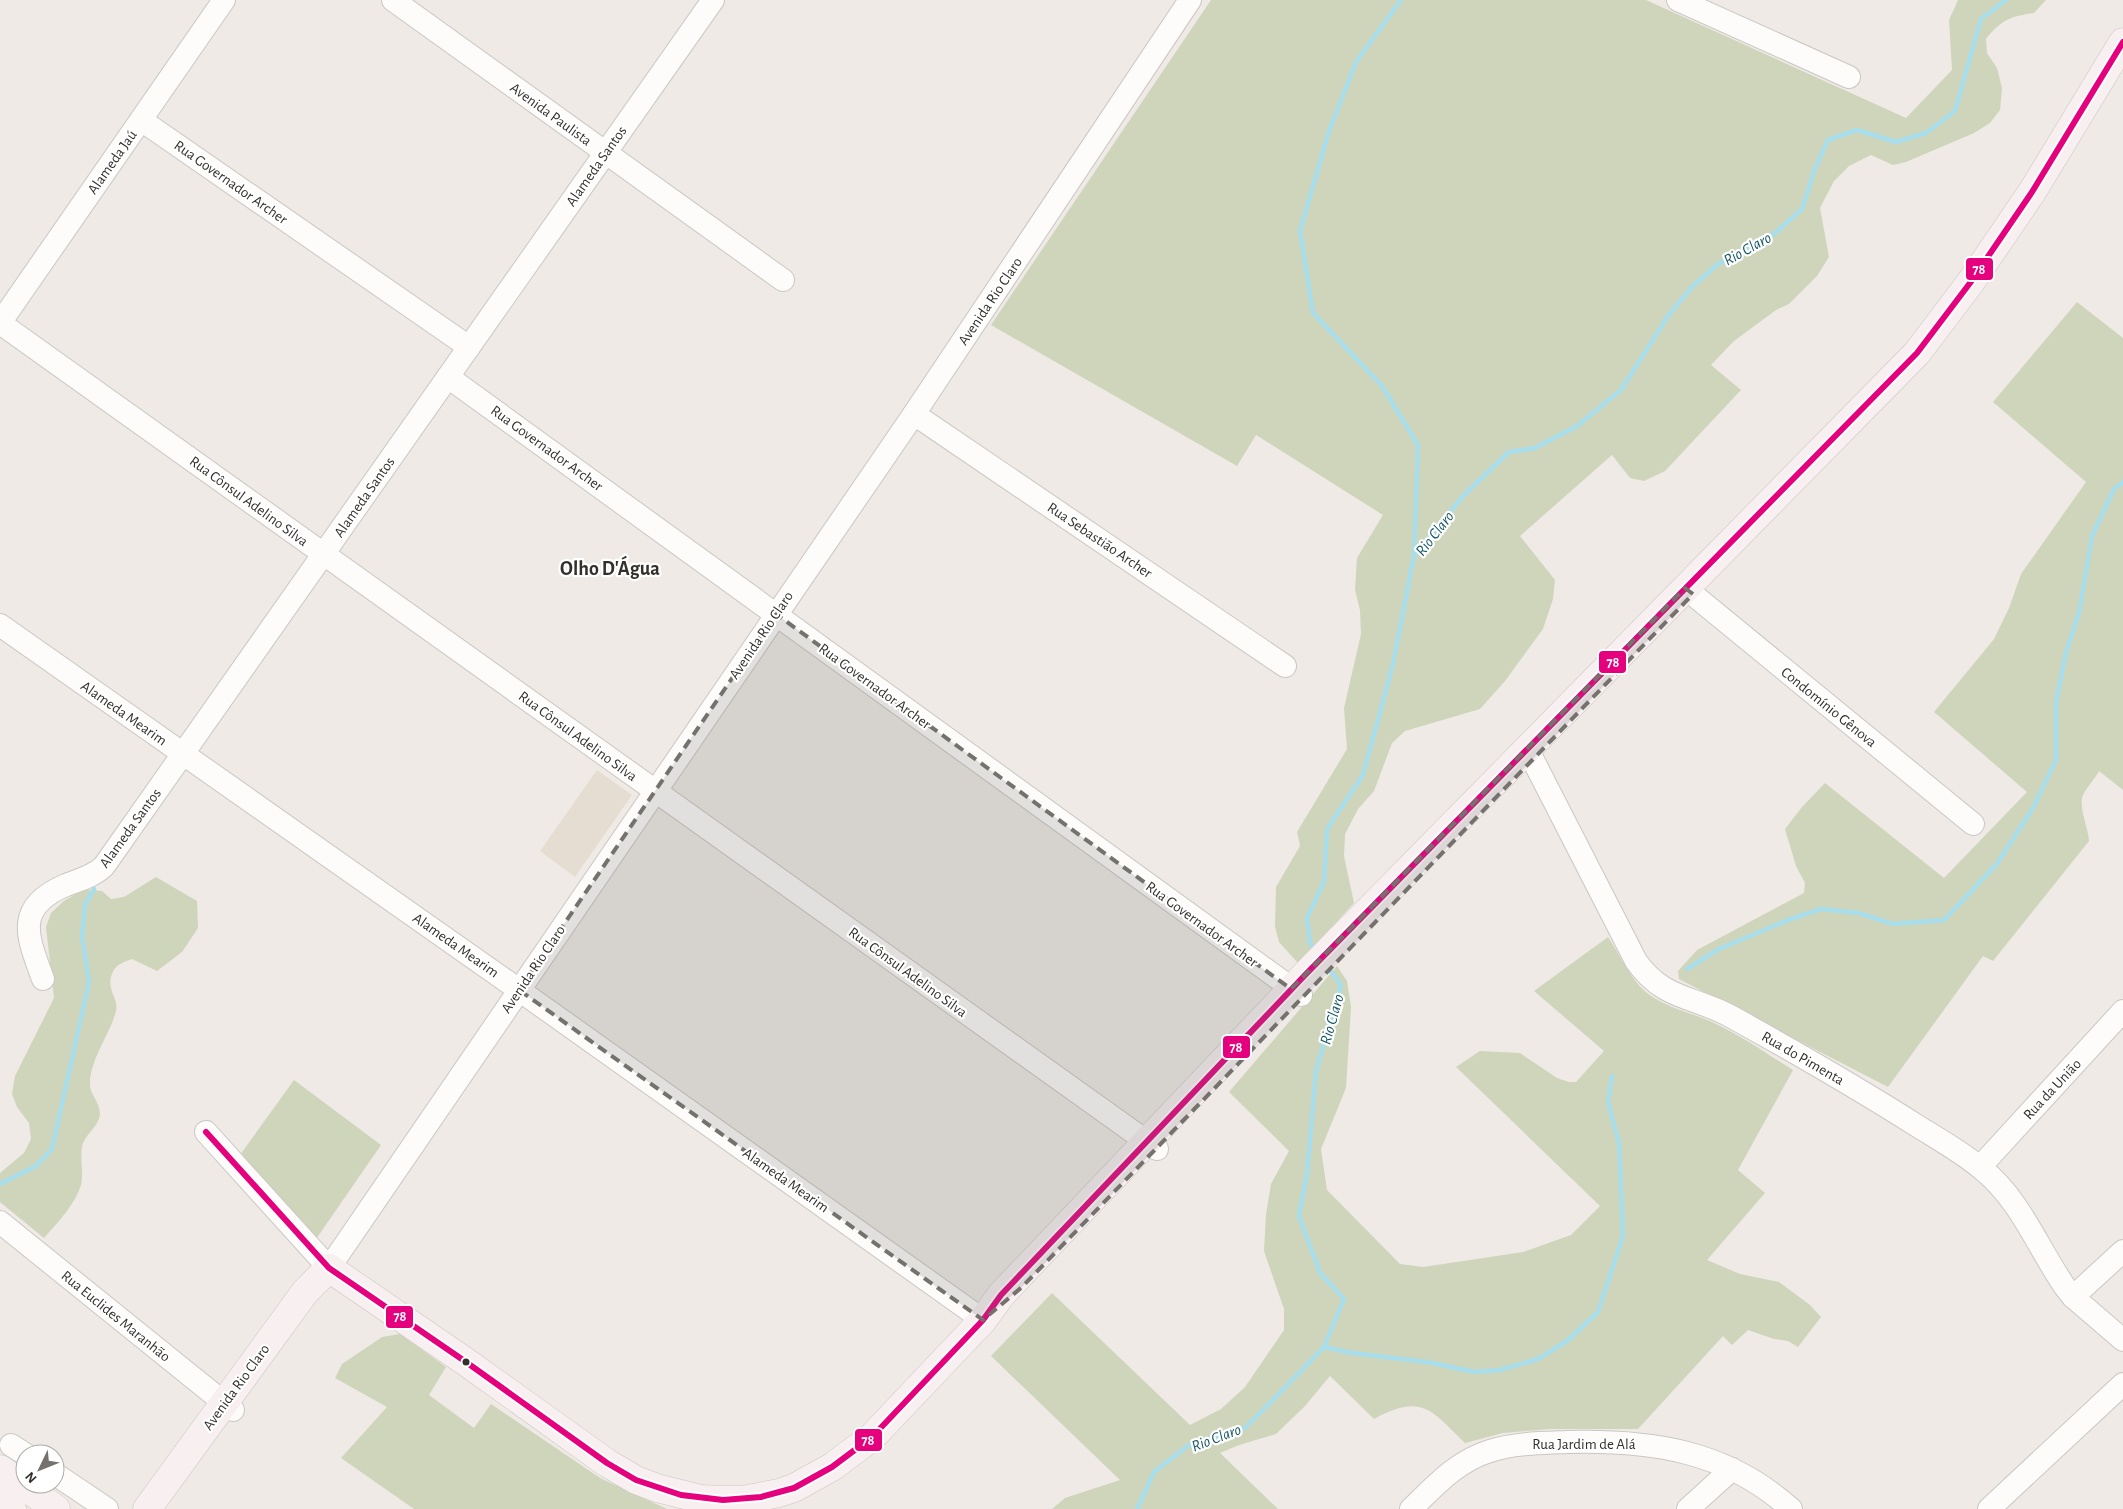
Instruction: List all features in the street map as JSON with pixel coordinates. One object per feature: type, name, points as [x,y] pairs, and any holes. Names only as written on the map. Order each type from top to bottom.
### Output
[{"type":"main road","points":[[329,1268],[607,1462],[636,1480],[657,1488],[709,1499],[743,1500],[794,1488],[832,1467],[872,1437],[983,1320],[1009,1300],[1304,984],[1689,591],[1917,353],[1970,283],[2032,192],[2123,42]]},
{"type":"main road","points":[[1689,591],[1924,360],[1978,290],[2041,199],[2123,64]]},
{"type":"main road","name":"Avenida Rio Claro","points":[[162,1509],[305,1292],[329,1268]]},
{"type":"main road","name":"Avenida Rio Claro","points":[[147,1509],[228,1407]]},
{"type":"main road","points":[[12,1456],[56,1509]]},
{"type":"main road","points":[[0,1500],[12,1509]]},
{"type":"street","name":"Alameda Jaú","points":[[0,323],[224,0]]},
{"type":"street","name":"Avenida Paulista","points":[[393,0],[783,280]]},
{"type":"street","name":"Alameda Santos","points":[[43,979],[29,942],[28,926],[32,913],[42,899],[58,889],[98,871],[104,866],[713,0]]},
{"type":"street","name":"Avenida Rio Claro","points":[[329,1268],[914,414],[1190,0]]},
{"type":"street","points":[[1678,0],[1849,77]]},
{"type":"street","name":"Rua Governador Archer","points":[[142,120],[469,347]]},
{"type":"street","name":"Rua Cônsul Adelino Silva","points":[[0,323],[1152,1146]]},
{"type":"street","name":"Rua Governador Archer","points":[[448,377],[776,614],[1304,984]]},
{"type":"street","name":"Rua Sebastião Archer","points":[[914,414],[1285,666]]},
{"type":"street","name":"Condomínio Gênova","points":[[1689,591],[1973,824]]},
{"type":"street","name":"Alameda Mearim","points":[[0,626],[519,990],[983,1320]]},
{"type":"street","name":"Rua do Pimenta","points":[[1529,754],[1636,962],[1651,980],[1669,992],[1716,1009],[1763,1034],[1882,1103],[1990,1174],[2011,1200],[2057,1276],[2073,1297],[2123,1340]]},
{"type":"street","name":"Rua da União","points":[[1980,1167],[2123,1011]]},
{"type":"street","points":[[206,1132],[329,1268]]},
{"type":"street","name":"Rua Euclides Maranhão","points":[[0,1222],[228,1407]]},
{"type":"street","points":[[2073,1297],[2123,1250]]},
{"type":"street","points":[[1989,1509],[2123,1384]]},
{"type":"street","name":"Rua Jardim de Alá","points":[[1411,1509],[1449,1472],[1490,1451],[1517,1445],[1594,1441],[1664,1447],[1703,1456],[1732,1469],[1762,1486],[1791,1509]]},
{"type":"street","points":[[1688,1509],[1732,1469]]},
{"type":"street","points":[[65,1481],[107,1509]]},
{"type":"highlighted area","points":[[1685,588],[1693,594],[1022,1287],[983,1320],[519,990],[776,614],[1291,989]]},
{"type":"shaded area","points":[[597,770],[632,795],[575,877],[540,851]]},
{"type":"green space","points":[[1211,0],[1646,0],[1906,118],[1952,70],[1949,20],[1958,0],[2046,0],[2034,13],[2019,16],[2002,23],[1986,39],[1987,53],[1997,68],[2002,88],[2000,110],[1990,123],[1974,133],[1906,162],[1893,165],[1871,155],[1849,166],[1834,181],[1820,208],[1829,257],[1817,276],[1789,304],[1776,310],[1734,341],[1711,365],[1741,390],[1665,471],[1644,481],[1630,478],[1612,455],[1520,536],[1555,580],[1553,599],[1543,629],[1505,681],[1480,709],[1405,731],[1392,743],[1374,791],[1358,809],[1345,834],[1344,856],[1354,903],[1298,963],[1279,942],[1275,927],[1276,887],[1300,846],[1297,832],[1347,749],[1344,708],[1361,634],[1360,610],[1355,590],[1357,558],[1383,515],[1256,435],[1237,466],[991,325]]},
{"type":"green space","points":[[2077,302],[2123,338],[2123,790],[2099,771],[2082,798],[2082,808],[2089,841],[1993,961],[1983,956],[1888,1087],[1679,979],[1678,971],[1697,950],[1804,893],[1805,883],[1796,866],[1785,829],[1802,807],[1825,783],[1944,878],[2027,792],[1934,712],[1994,639],[2009,608],[2021,574],[2086,482],[1993,402]]},
{"type":"green space","points":[[156,877],[197,901],[198,928],[182,952],[157,971],[132,959],[120,964],[113,971],[111,990],[116,1002],[116,1011],[96,1057],[90,1086],[99,1106],[99,1118],[83,1143],[81,1153],[82,1180],[75,1200],[44,1238],[0,1202],[0,1173],[24,1153],[31,1139],[29,1123],[17,1107],[12,1094],[15,1076],[54,998],[46,927],[51,913],[64,901],[84,889],[102,891],[111,899],[124,897]]},
{"type":"green space","points":[[1608,937],[1629,972],[1644,991],[1663,1003],[1724,1028],[1793,1070],[1738,1170],[1765,1193],[1707,1260],[1740,1274],[1779,1282],[1810,1305],[1821,1317],[1798,1347],[1788,1341],[1774,1339],[1748,1330],[1732,1345],[1723,1336],[1638,1429],[1550,1429],[1503,1433],[1465,1443],[1434,1414],[1415,1406],[1390,1411],[1374,1419],[1330,1376],[1305,1406],[1276,1434],[1220,1453],[1278,1509],[1052,1509],[1065,1498],[1120,1480],[991,1356],[1052,1293],[1190,1425],[1221,1409],[1245,1387],[1284,1330],[1284,1309],[1264,1251],[1266,1214],[1271,1184],[1289,1151],[1229,1092],[1337,966],[1347,981],[1351,1007],[1346,1088],[1321,1149],[1327,1190],[1400,1264],[1423,1267],[1523,1252],[1571,1235],[1600,1206],[1456,1067],[1480,1051],[1520,1053],[1557,1078],[1576,1082],[1604,1051],[1534,991]]},
{"type":"green space","points":[[294,1080],[381,1145],[314,1242],[240,1155]]},
{"type":"green space","points":[[400,1334],[446,1367],[429,1395],[474,1428],[491,1404],[600,1478],[667,1509],[414,1509],[341,1458],[387,1407],[335,1378],[342,1364],[382,1337]]},
{"type":"waterway","points":[[1401,0],[1356,62],[1329,131],[1300,231],[1313,313],[1382,386],[1418,445],[1414,555]]},
{"type":"waterway","name":"Rio Claro","points":[[1316,952],[1310,943],[1307,918],[1324,882],[1327,829],[1363,775],[1393,664],[1414,555],[1465,494],[1509,452],[1535,448],[1577,426],[1621,390],[1670,313],[1693,286],[1718,264],[1774,234],[1802,209],[1814,171],[1828,140],[1857,130],[1896,142],[1926,133],[1955,111],[1981,19],[2006,0]]},
{"type":"waterway","points":[[1687,969],[1719,949],[1788,920],[1821,909],[1858,913],[1893,924],[1944,920],[1996,865],[2033,808],[2056,760],[2056,702],[2066,652],[2079,613],[2092,536],[2114,489],[2123,482]]},
{"type":"waterway","points":[[0,1184],[36,1166],[52,1149],[89,982],[82,936],[85,904],[94,889]]},
{"type":"waterway","name":"Rio Claro","points":[[1137,1509],[1154,1472],[1189,1445],[1245,1428],[1269,1404],[1324,1347],[1344,1299],[1320,1273],[1299,1216],[1307,1173],[1316,1071],[1341,985],[1327,966]]},
{"type":"waterway","name":"Rio Claro","points":[[1324,1347],[1352,1353],[1427,1362],[1475,1372],[1500,1370],[1538,1359],[1567,1341],[1598,1312],[1623,1236],[1619,1143],[1608,1103],[1612,1076]]},
{"type":"transit line","name":"78","points":[[206,1132],[329,1268],[466,1362],[607,1463],[636,1480],[681,1495],[723,1500],[761,1497],[794,1488],[832,1467],[872,1437],[983,1320],[1001,1295],[1306,974],[1917,353],[1970,283],[2032,192],[2123,42]]},
{"type":"district","name":"Olho D'Água","points":[[610,568]]}]
